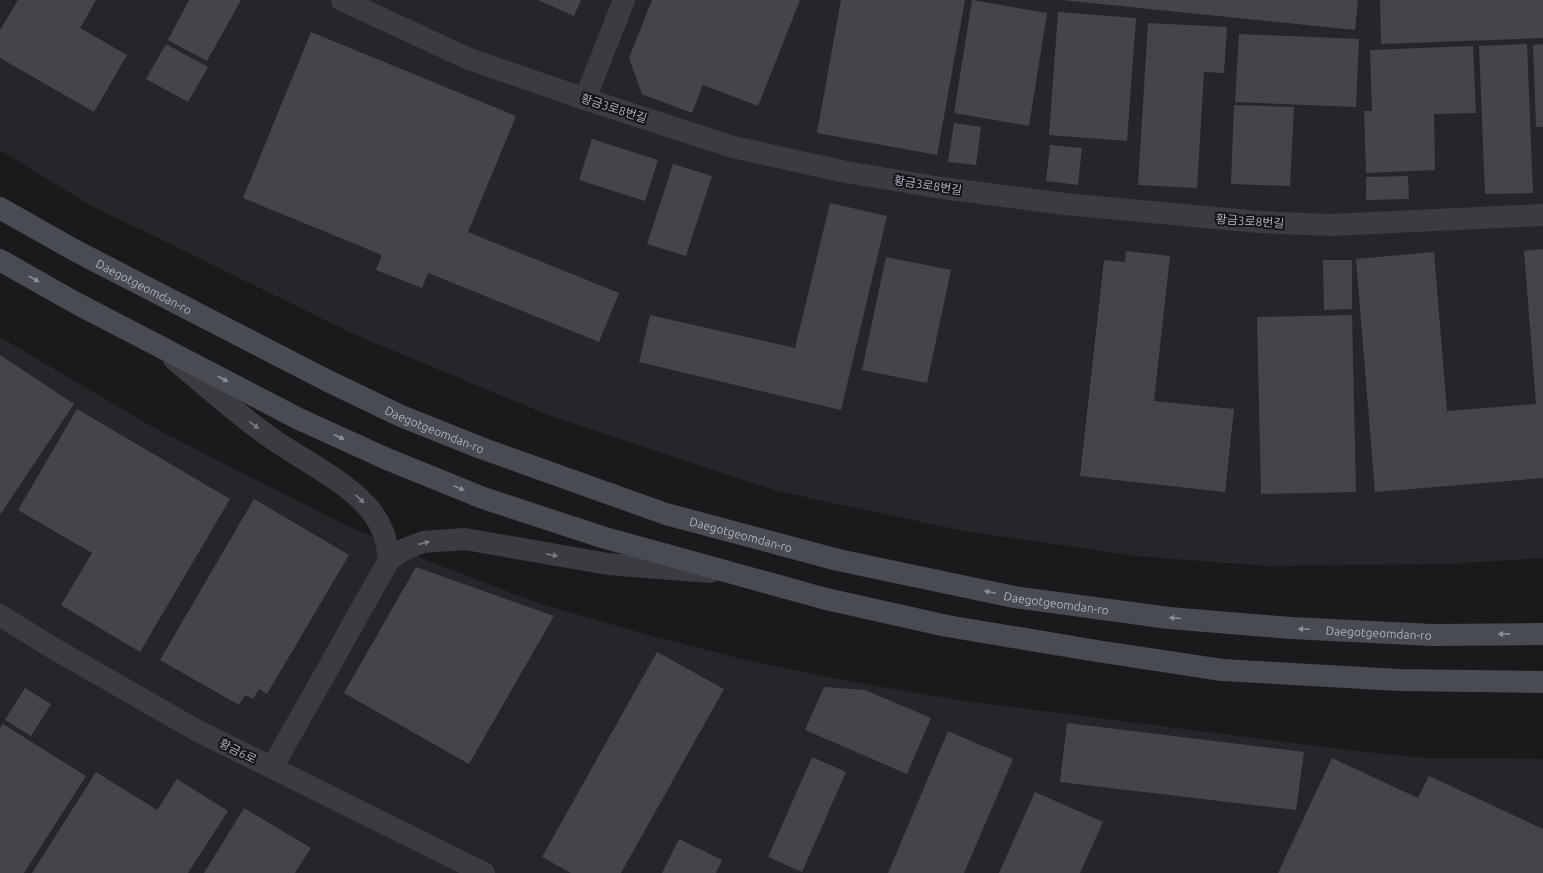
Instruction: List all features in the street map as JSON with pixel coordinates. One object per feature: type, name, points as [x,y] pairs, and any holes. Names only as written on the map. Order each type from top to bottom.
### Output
[{"type":"main road","name":"Daegotgeomdan-ro","points":[[0,208],[76,251],[328,382],[401,416],[481,448],[666,514],[838,560],[1014,597],[1169,618],[1291,628],[1432,635],[1543,634]]},
{"type":"main road","points":[[0,260],[74,302],[299,419],[387,459],[483,498],[602,537],[826,599],[947,626],[1222,670],[1400,680],[1543,682]]},
{"type":"street","name":"황금3로8번길","points":[[342,0],[469,59],[585,99],[741,149],[846,172],[942,188],[1064,204],[1259,222],[1330,225],[1543,215]]},
{"type":"street","points":[[585,99],[624,0]]},
{"type":"street","points":[[160,346],[256,427],[353,493],[379,522],[388,542],[389,560]]},
{"type":"street","points":[[272,768],[389,560],[406,549],[423,542],[465,540],[608,564],[742,575]]},
{"type":"street","name":"황금6로","points":[[0,615],[128,692],[196,730],[484,873]]},
{"type":"shaded area","points":[[0,0],[1543,0],[1543,558],[1452,564],[1265,566],[1136,556],[969,532],[777,491],[548,415],[358,336],[88,204],[0,150]]},
{"type":"shaded area","points":[[0,337],[156,429],[341,523],[433,563],[544,605],[649,635],[746,660],[847,681],[965,701],[1348,750],[1424,758],[1543,759],[1543,873],[0,873]]},
{"type":"building","points":[[18,0],[96,0],[80,28],[127,55],[94,112],[0,58],[0,30]]},
{"type":"building","points":[[189,0],[241,0],[207,61],[168,40]]},
{"type":"building","points":[[538,0],[581,0],[574,16]]},
{"type":"building","points":[[652,0],[800,0],[758,106],[703,85],[692,113],[642,94],[629,58]]},
{"type":"building","points":[[841,0],[965,0],[937,155],[817,133]]},
{"type":"building","points":[[972,0],[1047,13],[1029,126],[954,113]]},
{"type":"building","points":[[1062,0],[1358,0],[1355,30]]},
{"type":"building","points":[[1380,0],[1543,0],[1543,38],[1381,44]]},
{"type":"building","points":[[1058,12],[1136,18],[1127,141],[1049,135]]},
{"type":"building","points":[[1148,23],[1227,27],[1224,73],[1204,72],[1197,188],[1138,185]]},
{"type":"building","points":[[311,32],[516,116],[468,232],[619,293],[599,342],[428,273],[422,288],[376,270],[382,255],[243,198]]},
{"type":"building","points":[[1239,34],[1359,39],[1356,107],[1235,102]]},
{"type":"building","points":[[166,44],[208,67],[188,102],[146,79]]},
{"type":"building","points":[[1527,44],[1533,193],[1485,194],[1479,46]]},
{"type":"building","points":[[1543,44],[1543,127],[1536,127],[1533,45]]},
{"type":"building","points":[[1473,46],[1476,113],[1434,114],[1435,170],[1366,173],[1364,111],[1372,111],[1370,50]]},
{"type":"building","points":[[1234,105],[1294,107],[1290,186],[1231,184]]},
{"type":"building","points":[[954,123],[981,127],[976,165],[948,162]]},
{"type":"building","points":[[592,139],[658,160],[645,201],[579,180]]},
{"type":"building","points":[[1050,145],[1082,148],[1078,185],[1046,181]]},
{"type":"building","points":[[673,164],[712,176],[686,256],[647,244]]},
{"type":"building","points":[[1408,176],[1409,199],[1366,200],[1366,177]]},
{"type":"building","points":[[830,203],[887,216],[841,410],[639,362],[650,315],[795,348]]},
{"type":"building","points":[[1543,249],[1543,478],[1375,492],[1356,259],[1434,252],[1447,411],[1536,404],[1524,251]]},
{"type":"building","points":[[1126,251],[1170,256],[1154,401],[1234,409],[1225,492],[1080,476],[1104,260],[1125,262]]},
{"type":"building","points":[[886,257],[951,270],[927,383],[862,370]]},
{"type":"building","points":[[1323,260],[1352,260],[1352,309],[1324,310]]},
{"type":"building","points":[[1352,315],[1356,492],[1261,494],[1257,317]]},
{"type":"building","points":[[0,355],[74,404],[0,515]]},
{"type":"building","points":[[77,409],[230,499],[140,652],[61,605],[92,553],[18,510]]},
{"type":"building","points":[[254,499],[349,555],[267,694],[259,689],[253,699],[245,695],[239,705],[160,660]]},
{"type":"building","points":[[416,567],[554,616],[469,764],[344,693]]},
{"type":"building","points":[[657,652],[724,689],[621,873],[571,873],[542,857]]},
{"type":"building","points":[[824,687],[865,690],[931,718],[907,774],[805,730]]},
{"type":"building","points":[[25,688],[51,704],[31,736],[5,720]]},
{"type":"building","points":[[1067,723],[1304,752],[1296,810],[1060,782]]},
{"type":"building","points":[[3,724],[86,776],[24,873],[0,873],[0,728]]},
{"type":"building","points":[[948,731],[1013,759],[964,873],[888,873]]},
{"type":"building","points":[[812,757],[846,772],[802,872],[768,857]]},
{"type":"building","points":[[1332,758],[1418,798],[1429,776],[1543,829],[1543,873],[1278,873]]},
{"type":"building","points":[[96,772],[157,810],[177,779],[228,811],[188,873],[32,873]]},
{"type":"building","points":[[1035,792],[1103,822],[1080,873],[999,873]]},
{"type":"building","points":[[244,808],[311,848],[295,873],[204,873]]},
{"type":"building","points":[[679,839],[722,860],[716,873],[662,873]]}]
